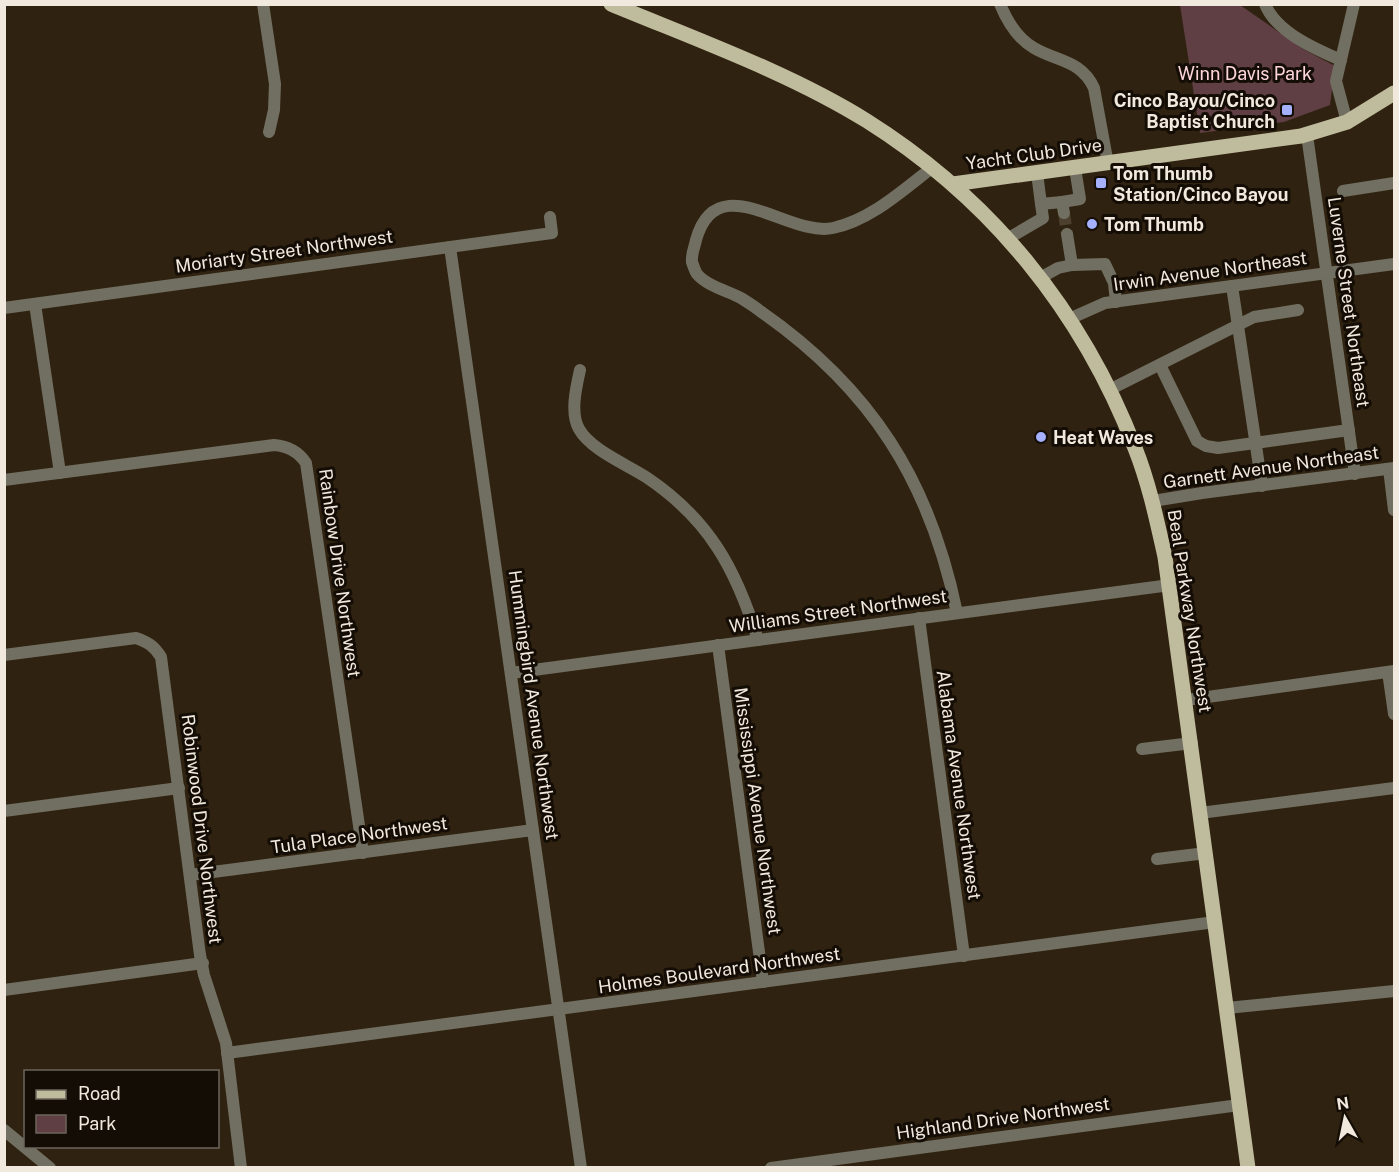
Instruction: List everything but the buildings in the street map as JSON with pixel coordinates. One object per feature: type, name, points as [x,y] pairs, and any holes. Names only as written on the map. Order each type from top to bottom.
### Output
[{"type":"main road","name":"Beal Parkway Northwest","points":[[620,6],[823,96],[866,120],[933,167],[969,197],[1040,278],[1069,319],[1109,390],[1136,450],[1153,501],[1170,585],[1248,1167]]},
{"type":"main road","name":"Yacht Club Drive","points":[[953,184],[1307,135],[1347,122],[1395,93]]},
{"type":"street","points":[[263,4],[275,84],[274,110],[269,132]]},
{"type":"street","points":[[1000,4],[1006,19],[1020,37],[1033,47],[1079,68],[1089,78],[1094,88],[1107,164]]},
{"type":"street","points":[[1264,4],[1277,22],[1295,37],[1341,60]]},
{"type":"street","points":[[1347,122],[1336,81],[1354,4]]},
{"type":"street","name":"Luverne Street Northeast","points":[[1307,135],[1355,474]]},
{"type":"street","points":[[933,167],[894,198],[844,225],[830,229],[810,229],[745,205],[725,206],[708,217],[702,224],[692,262],[698,274],[705,280],[744,300],[791,332],[816,353],[848,386],[882,428],[901,458],[926,509],[952,586],[957,613]]},
{"type":"street","points":[[1041,204],[1063,208],[1080,199],[1075,168]]},
{"type":"street","points":[[1007,239],[1043,218],[1037,173]]},
{"type":"street","points":[[1343,191],[1395,183]]},
{"type":"street","name":"Moriarty Street Northwest","points":[[4,308],[552,233],[550,217]]},
{"type":"street","points":[[1067,234],[1072,265]]},
{"type":"street","name":"Hummingbird Avenue Northwest","points":[[450,247],[581,1167]]},
{"type":"street","points":[[1040,278],[1058,268],[1072,265],[1105,264],[1114,283],[1116,302]]},
{"type":"street","name":"Irwin Avenue Northeast","points":[[1069,319],[1105,303],[1395,264]]},
{"type":"street","points":[[1232,286],[1262,486]]},
{"type":"street","points":[[36,304],[60,473]]},
{"type":"street","points":[[1109,390],[1254,317],[1298,310]]},
{"type":"street","points":[[1160,365],[1197,441],[1206,446],[1218,448],[1349,430]]},
{"type":"street","points":[[580,370],[575,391],[578,428],[590,443],[663,489],[701,524],[718,547],[737,580],[758,640]]},
{"type":"street","name":"Rainbow Drive Northwest","points":[[4,480],[274,445],[291,448],[302,457],[306,463],[308,475],[363,853]]},
{"type":"street","points":[[1392,468],[1395,510]]},
{"type":"street","name":"Garnett Avenue Northeast","points":[[1153,501],[1392,468]]},
{"type":"street","name":"Williams Street Northwest","points":[[511,673],[1170,585]]},
{"type":"street","name":"Alabama Avenue Northwest","points":[[918,618],[964,956]]},
{"type":"street","name":"Robinwood Drive Northwest","points":[[4,655],[136,638],[155,647],[161,657],[204,975],[226,1043],[241,1167]]},
{"type":"street","name":"Mississippi Avenue Northwest","points":[[718,645],[763,982]]},
{"type":"street","points":[[1186,700],[1391,672],[1395,714]]},
{"type":"street","points":[[1142,749],[1192,743]]},
{"type":"street","points":[[4,811],[179,788]]},
{"type":"street","points":[[1200,813],[1395,788]]},
{"type":"street","name":"Tula Place Northwest","points":[[190,875],[533,830]]},
{"type":"street","points":[[1157,860],[1206,852]]},
{"type":"street","name":"Holmes Boulevard Northwest","points":[[227,1053],[1215,922]]},
{"type":"street","points":[[4,990],[203,963]]},
{"type":"street","points":[[1227,1008],[1395,991]]},
{"type":"street","name":"Highland Drive Northwest","points":[[771,1167],[1239,1105]]},
{"type":"street","points":[[4,1130],[24,1146]]},
{"type":"street","points":[[26,1148],[50,1167]]},
{"type":"green space","name":"Winn Davis Park","points":[[1180,5],[1240,5],[1303,49],[1335,66],[1330,105],[1284,122],[1200,133]]},
{"type":"tunnel","points":[[1064,213],[1067,234]]},
{"type":"place","name":"Cinco Bayou/Cinco Baptist Church","points":[[1287,110]]},
{"type":"place","name":"Tom Thumb Station/Cinco Bayou","points":[[1101,183]]},
{"type":"place","name":"Tom Thumb","points":[[1092,224]]},
{"type":"place","name":"Heat Waves","points":[[1041,437]]}]
